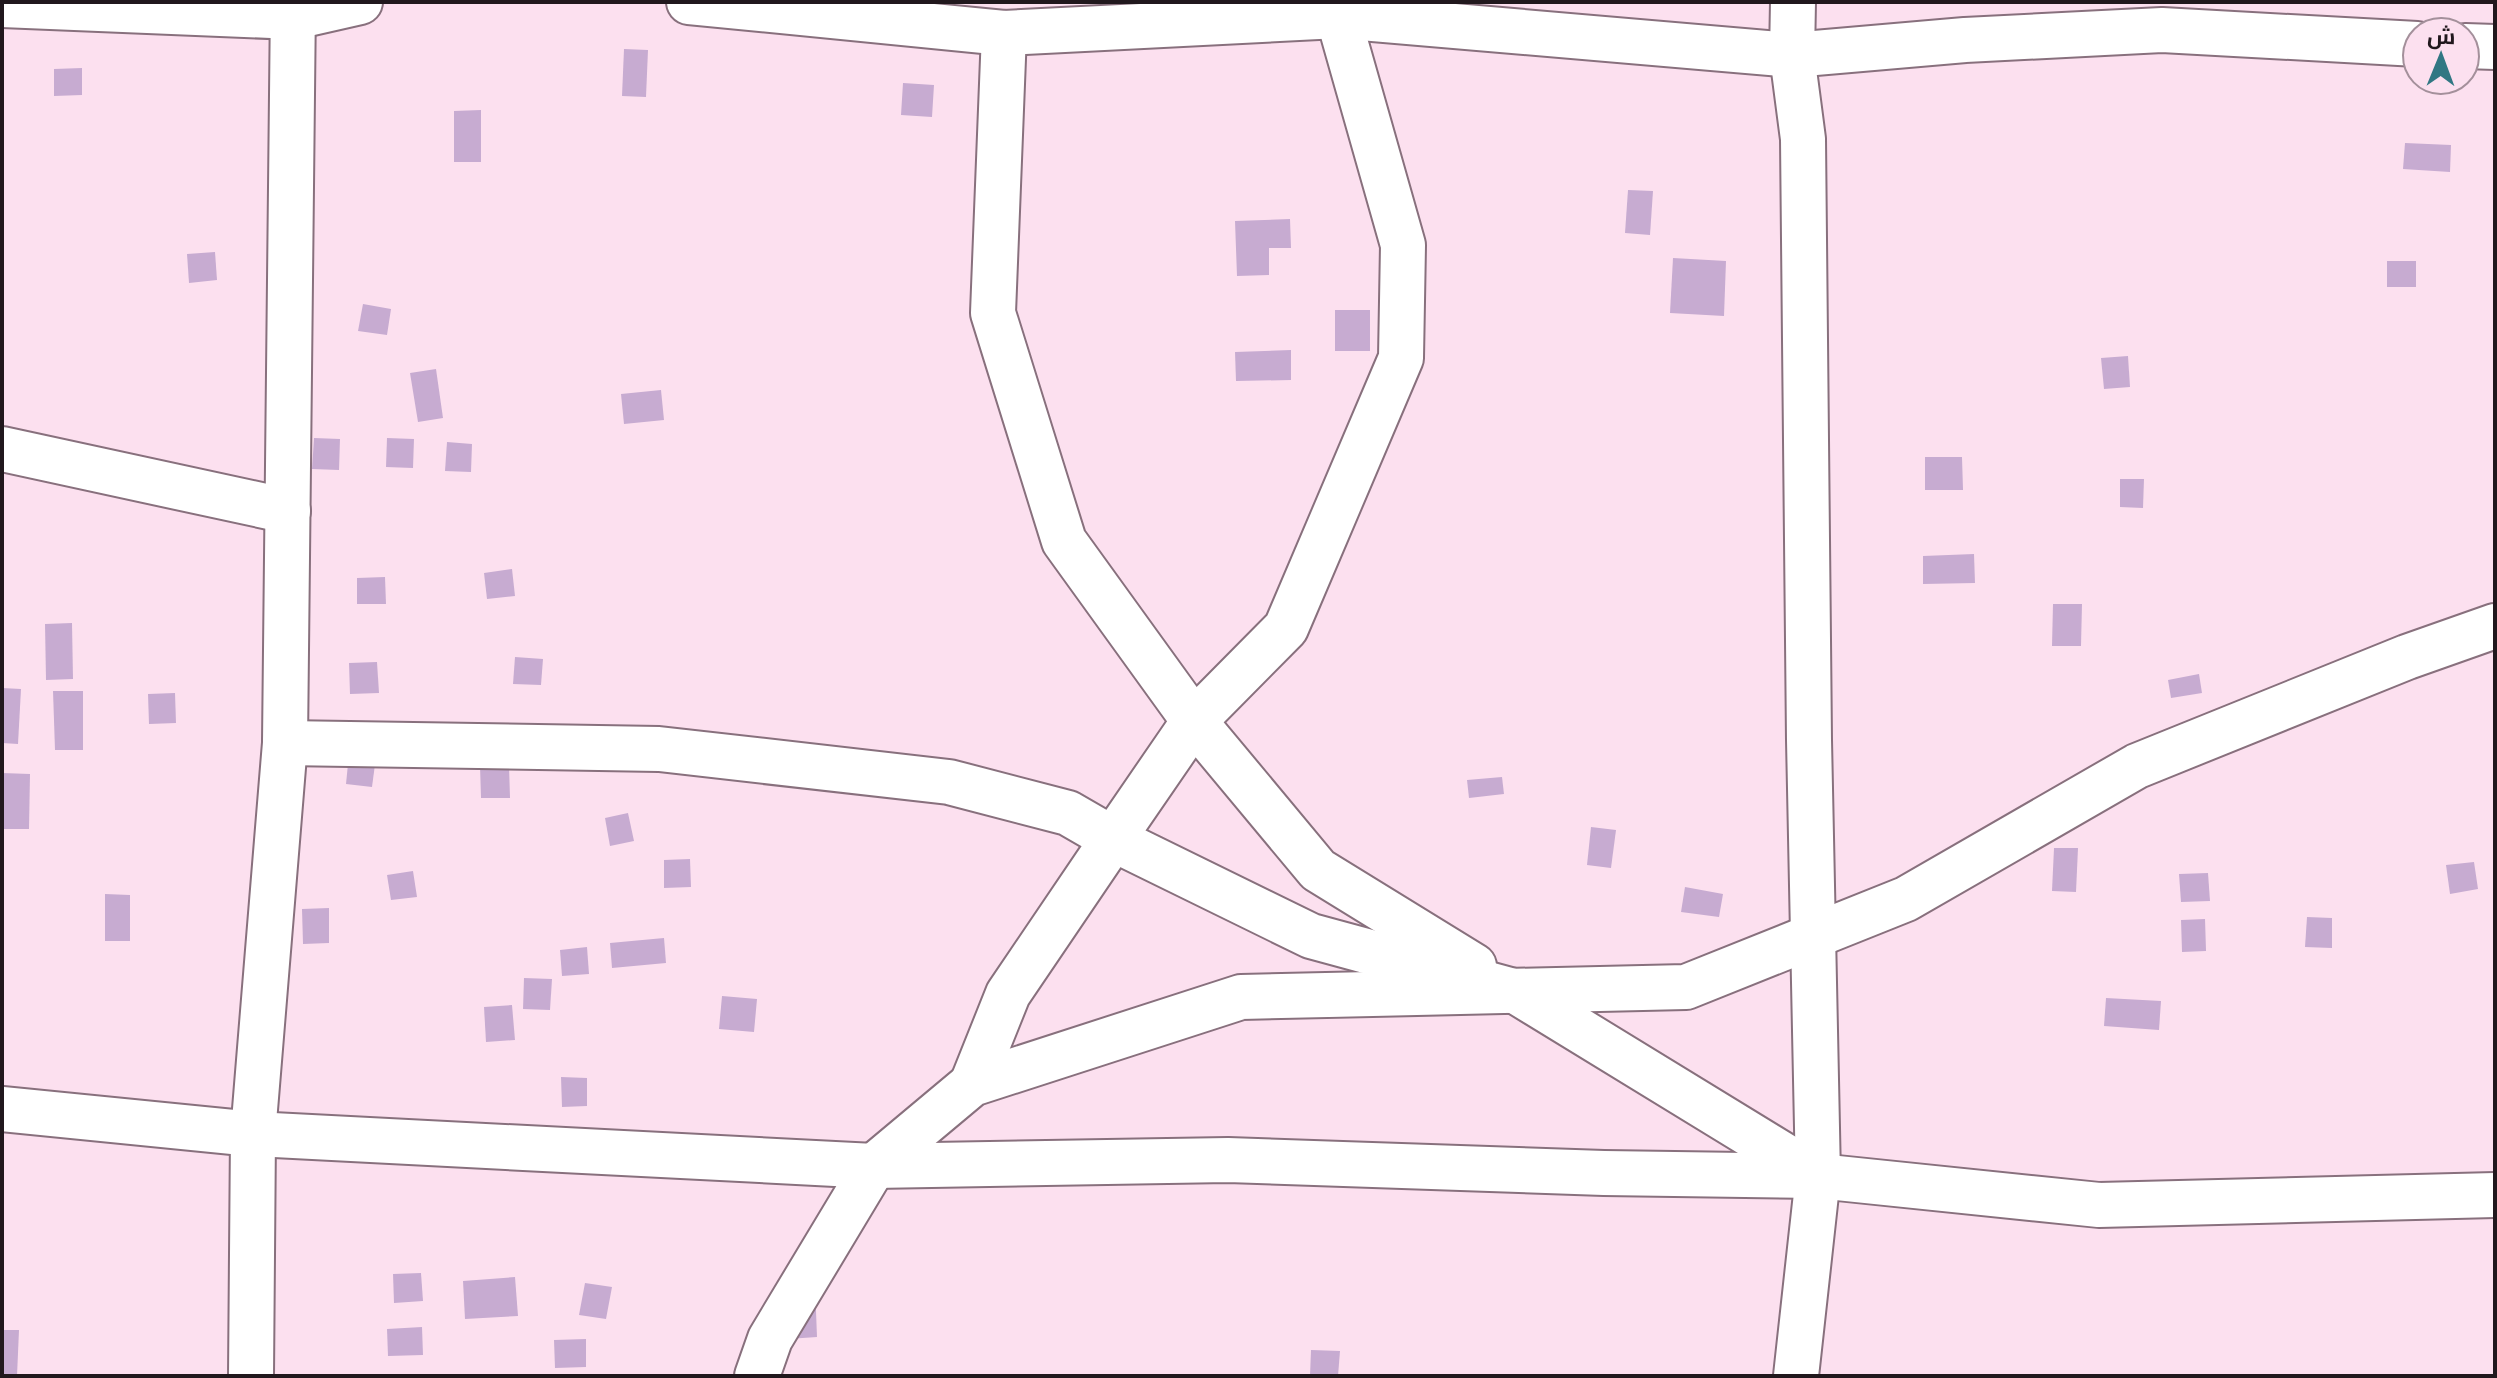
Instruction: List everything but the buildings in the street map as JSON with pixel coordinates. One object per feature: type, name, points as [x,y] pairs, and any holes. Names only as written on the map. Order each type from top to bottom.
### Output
[{"type":"street","points":[[2,5],[294,10],[360,2]]},
{"type":"street","points":[[689,2],[1004,33],[1336,9],[1792,55],[1965,40],[2162,30],[2401,43]]},
{"type":"street","points":[[1793,2],[1792,55],[1803,139],[1818,1176],[1796,1376]]},
{"type":"street","points":[[972,1084],[1008,994],[1194,721],[1286,628],[1401,358],[1403,245],[1336,9]]},
{"type":"street","points":[[251,1376],[253,1134],[285,743],[294,10]]},
{"type":"street","points":[[1004,33],[993,313],[1064,541],[1194,721],[1318,870],[1818,1176]]},
{"type":"street","points":[[2,449],[288,511]]},
{"type":"street","points":[[757,1376],[770,1339],[874,1166],[972,1084],[1241,997],[1686,987],[1906,899],[2137,766],[2407,657],[2495,626]]},
{"type":"street","points":[[285,743],[659,749],[949,782],[1068,813],[1113,839],[1311,936],[1517,992]]},
{"type":"street","points":[[2,1109],[253,1134],[874,1166],[1228,1160],[1604,1173],[1818,1176],[2099,1205],[2495,1195]]}]
